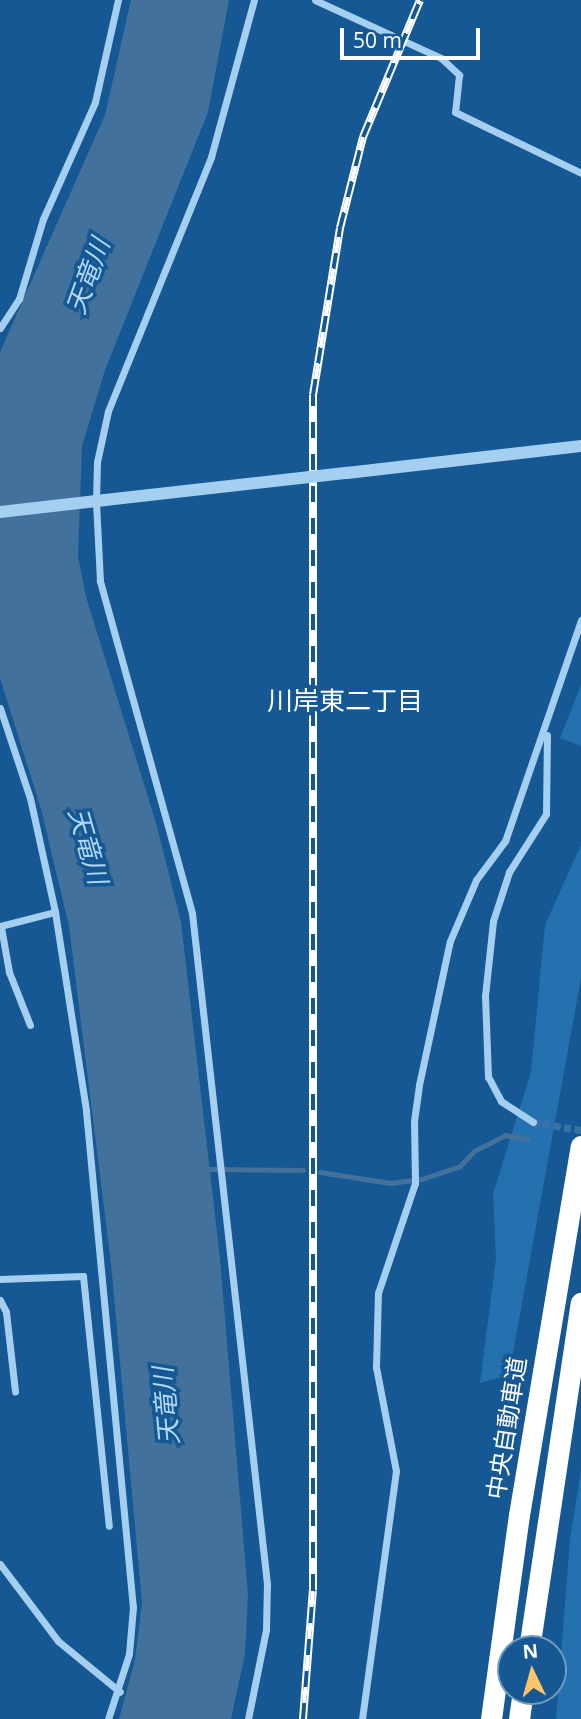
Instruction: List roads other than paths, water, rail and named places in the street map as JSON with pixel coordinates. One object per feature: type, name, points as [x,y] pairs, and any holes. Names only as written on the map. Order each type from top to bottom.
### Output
[{"type":"highway","name":"中央自動車道","points":[[491,1719],[521,1502],[581,1146]]},
{"type":"highway","points":[[531,1635],[581,1303]]},
{"type":"street","points":[[0,328],[19,299],[43,219],[95,102],[118,0]]},
{"type":"street","points":[[248,1719],[266,1630],[267,1584],[192,914],[169,815],[139,733],[100,581],[96,501],[97,462],[108,411],[211,157],[254,0]]},
{"type":"street","points":[[315,0],[441,58],[459,75],[455,112],[581,173]]},
{"type":"street","points":[[0,512],[581,446]]},
{"type":"street","points":[[362,1719],[396,1471],[376,1367],[378,1293],[415,1182],[414,1121],[450,941],[476,880],[505,841],[547,730],[581,620]]},
{"type":"street","points":[[0,708],[30,798],[55,912],[86,1111],[132,1567],[129,1654],[120,1692],[108,1719]]},
{"type":"street","points":[[533,1122],[501,1101],[488,1077],[485,996],[493,921],[509,872],[546,814],[547,730]]},
{"type":"street","points":[[30,1025],[9,972],[0,927],[55,912]]},
{"type":"street","points":[[0,1279],[83,1276],[109,1526]]},
{"type":"street","points":[[0,1300],[6,1312],[15,1391]]},
{"type":"street","points":[[0,1564],[58,1641],[120,1692]]},
{"type":"water","name":"天竜川","points":[[131,0],[229,0],[208,112],[105,370],[82,446],[78,556],[86,597],[156,823],[181,922],[220,1258],[248,1594],[245,1654],[231,1719],[119,1719],[135,1660],[142,1603],[111,1264],[69,926],[41,809],[0,678],[0,352],[105,115]]},
{"type":"waterway","points":[[320,1172],[390,1183],[422,1179],[460,1166],[474,1151],[505,1135],[528,1139]]},
{"type":"waterway","points":[[205,1169],[303,1170]]},
{"type":"tunnel","points":[[533,1122],[581,1130]]},
{"type":"railway","points":[[303,1719],[313,1590],[313,395],[340,228],[363,137],[420,0]]},
{"type":"district","name":"川岸東二丁目","points":[[345,701]]}]
